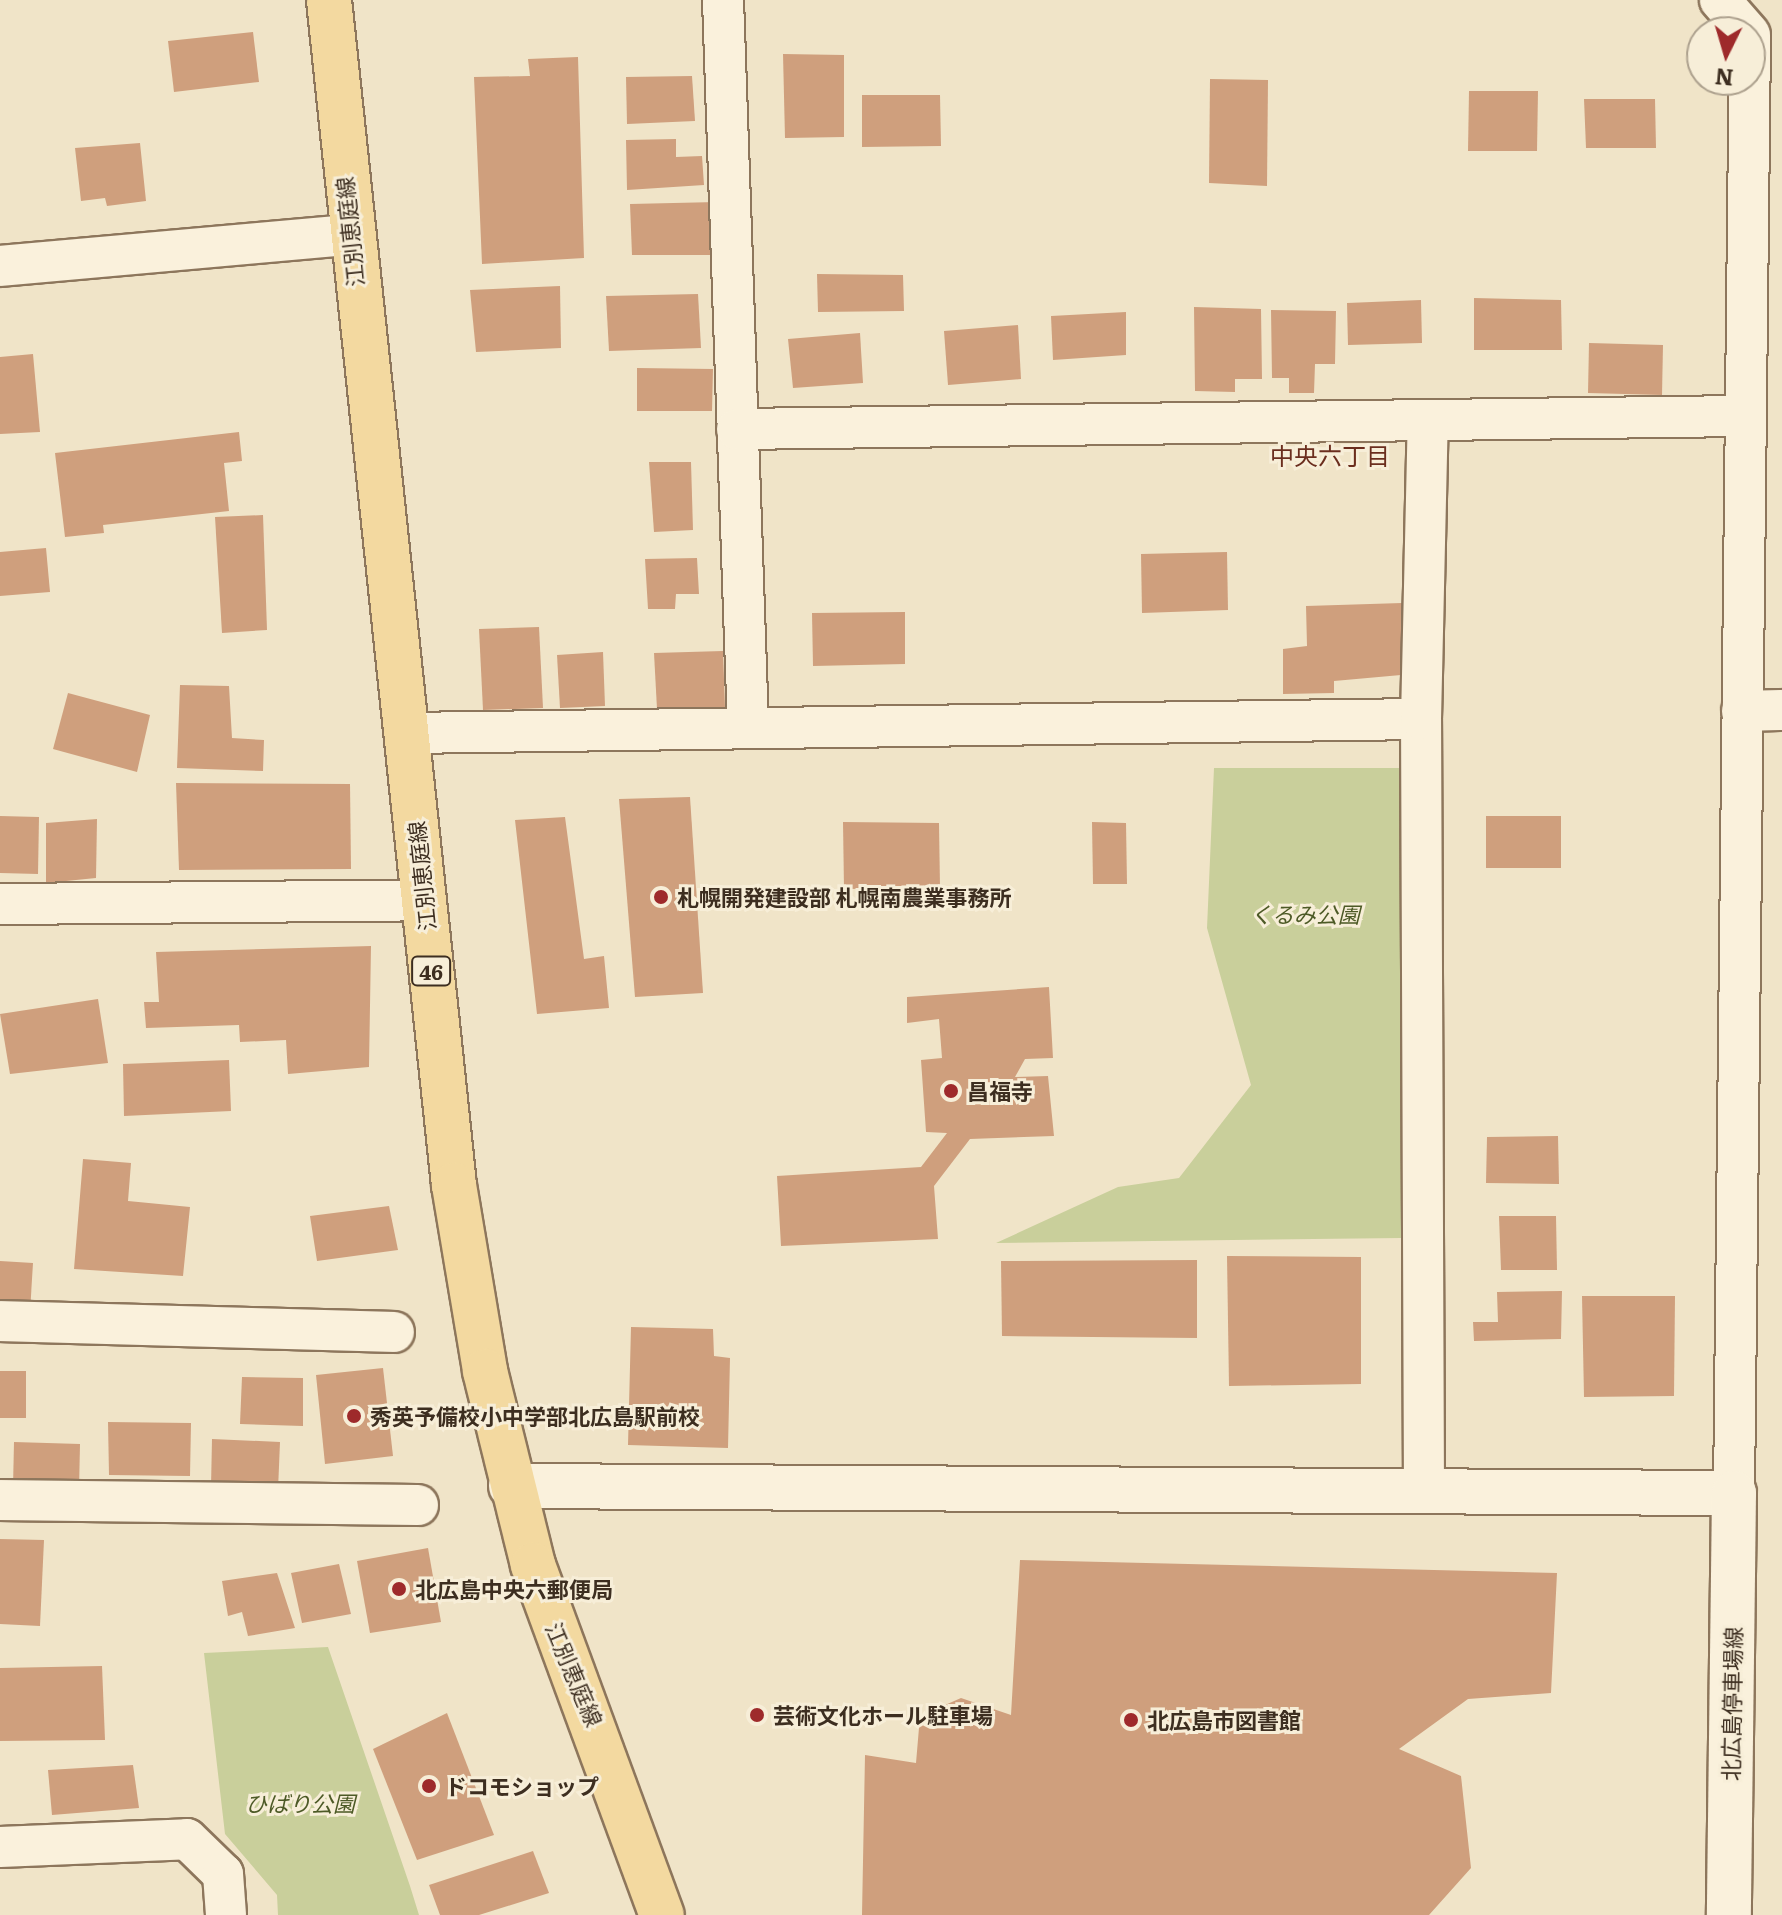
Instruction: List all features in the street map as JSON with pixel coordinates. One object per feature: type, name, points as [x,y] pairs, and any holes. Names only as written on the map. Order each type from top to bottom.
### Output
[{"type":"main road","name":"江別恵庭線","points":[[329,0],[349,235],[454,1185],[511,1486],[563,1653],[600,1734],[662,1915]]},
{"type":"street","points":[[723,0],[748,726]]},
{"type":"street","points":[[1720,0],[1734,16]]},
{"type":"street","points":[[511,1486],[1734,1493],[1742,711],[1741,416],[1748,96]]},
{"type":"street","points":[[0,266],[349,235]]},
{"type":"street","points":[[737,429],[1741,416]]},
{"type":"street","points":[[1424,1492],[1421,719],[1428,421]]},
{"type":"street","points":[[1742,711],[1782,710]]},
{"type":"street","points":[[406,733],[1421,719]]},
{"type":"street","points":[[0,904],[423,900]]},
{"type":"street","points":[[0,1321],[394,1332]]},
{"type":"street","name":"北広島停車場線","points":[[1729,1915],[1734,1493]]},
{"type":"street","points":[[0,1500],[418,1505]]},
{"type":"street","points":[[0,1847],[187,1839],[223,1874],[226,1915]]},
{"type":"green space","name":"くるみ公園","points":[[1214,768],[1403,768],[1401,1238],[996,1243],[1118,1187],[1179,1178],[1251,1085],[1207,928]]},
{"type":"green space","name":"ひばり公園","points":[[328,1647],[419,1915],[278,1915],[277,1895],[225,1834],[204,1653]]},
{"type":"building","points":[[253,32],[259,82],[174,92],[168,41]]},
{"type":"building","points":[[783,54],[844,55],[844,137],[785,138]]},
{"type":"building","points":[[578,57],[584,258],[482,264],[474,77],[530,76],[528,59]]},
{"type":"building","points":[[692,76],[695,121],[627,124],[626,77]]},
{"type":"building","points":[[1210,79],[1268,80],[1267,186],[1209,183]]},
{"type":"building","points":[[1469,91],[1538,91],[1537,151],[1468,151]]},
{"type":"building","points":[[862,95],[940,95],[941,146],[862,147]]},
{"type":"building","points":[[1584,99],[1655,99],[1656,148],[1586,148]]},
{"type":"building","points":[[676,139],[676,157],[702,156],[704,185],[627,190],[626,140]]},
{"type":"building","points":[[140,143],[146,201],[107,206],[105,198],[81,201],[75,148]]},
{"type":"building","points":[[717,202],[720,255],[632,255],[630,204]]},
{"type":"building","points":[[817,274],[903,275],[904,311],[818,312]]},
{"type":"building","points":[[560,286],[561,348],[476,352],[470,290]]},
{"type":"building","points":[[698,294],[701,348],[609,351],[606,296]]},
{"type":"building","points":[[1474,298],[1561,300],[1562,350],[1474,350]]},
{"type":"building","points":[[1421,300],[1422,343],[1348,345],[1347,303]]},
{"type":"building","points":[[1194,307],[1261,309],[1262,379],[1235,379],[1235,392],[1195,391]]},
{"type":"building","points":[[1271,310],[1336,311],[1335,364],[1315,364],[1314,393],[1289,393],[1289,378],[1272,378]]},
{"type":"building","points":[[1126,312],[1126,355],[1053,360],[1051,316]]},
{"type":"building","points":[[1018,325],[1021,379],[948,385],[944,331]]},
{"type":"building","points":[[860,333],[863,383],[793,388],[788,339]]},
{"type":"building","points":[[1589,343],[1663,345],[1662,395],[1588,393]]},
{"type":"building","points":[[33,354],[40,432],[0,434],[0,357]]},
{"type":"building","points":[[637,368],[713,369],[712,411],[637,411]]},
{"type":"building","points":[[239,432],[242,461],[224,463],[229,511],[103,525],[104,533],[65,537],[55,453]]},
{"type":"building","points":[[649,462],[691,462],[693,530],[654,532]]},
{"type":"building","points":[[263,515],[267,630],[222,633],[215,517]]},
{"type":"building","points":[[46,548],[50,592],[0,596],[0,552]]},
{"type":"building","points":[[1227,552],[1228,610],[1142,613],[1141,554]]},
{"type":"building","points":[[697,558],[699,594],[676,594],[675,609],[648,609],[645,559]]},
{"type":"building","points":[[1402,603],[1401,675],[1334,681],[1334,693],[1283,694],[1283,649],[1307,646],[1306,606]]},
{"type":"building","points":[[905,612],[905,664],[813,666],[812,613]]},
{"type":"building","points":[[539,627],[543,708],[483,710],[479,629]]},
{"type":"building","points":[[723,651],[725,707],[657,709],[654,653]]},
{"type":"building","points":[[603,652],[605,706],[560,708],[557,655]]},
{"type":"building","points":[[180,685],[229,686],[232,738],[264,740],[263,771],[177,768]]},
{"type":"building","points":[[68,693],[150,715],[137,772],[53,749]]},
{"type":"building","points":[[176,783],[350,784],[351,869],[179,870]]},
{"type":"building","points":[[690,797],[703,993],[635,997],[619,799]]},
{"type":"building","points":[[0,816],[39,817],[38,874],[0,873]]},
{"type":"building","points":[[1486,816],[1561,816],[1561,868],[1486,868]]},
{"type":"building","points":[[565,817],[584,959],[604,956],[609,1008],[537,1014],[515,820]]},
{"type":"building","points":[[97,819],[96,878],[46,883],[46,823]]},
{"type":"building","points":[[843,822],[939,823],[940,888],[844,889]]},
{"type":"building","points":[[1092,822],[1126,823],[1127,884],[1093,884]]},
{"type":"building","points":[[371,946],[369,1067],[288,1074],[286,1040],[240,1042],[239,1025],[146,1028],[144,1002],[159,1002],[156,952]]},
{"type":"building","points":[[1049,987],[1053,1058],[1025,1059],[1015,1077],[1048,1076],[1054,1136],[970,1139],[934,1186],[938,1239],[781,1246],[777,1176],[921,1167],[947,1133],[926,1132],[921,1060],[942,1058],[939,1019],[907,1023],[907,997]]},
{"type":"building","points":[[98,999],[108,1063],[10,1074],[0,1014]]},
{"type":"building","points":[[229,1060],[231,1111],[124,1116],[123,1064]]},
{"type":"building","points":[[1558,1136],[1559,1184],[1486,1183],[1487,1137]]},
{"type":"building","points":[[83,1159],[131,1163],[128,1201],[190,1207],[183,1276],[74,1269]]},
{"type":"building","points":[[389,1206],[398,1250],[317,1261],[310,1216]]},
{"type":"building","points":[[1499,1216],[1556,1216],[1557,1270],[1501,1270]]},
{"type":"building","points":[[1227,1256],[1361,1257],[1361,1384],[1229,1386]]},
{"type":"building","points":[[1197,1260],[1197,1338],[1002,1336],[1001,1261]]},
{"type":"building","points":[[0,1261],[33,1263],[30,1312],[0,1309]]},
{"type":"building","points":[[1562,1291],[1561,1339],[1474,1341],[1473,1322],[1498,1322],[1497,1292]]},
{"type":"building","points":[[1582,1296],[1675,1296],[1674,1396],[1584,1397]]},
{"type":"building","points":[[631,1327],[713,1329],[714,1356],[730,1358],[728,1448],[628,1445]]},
{"type":"building","name":"秀英予備校小中学部北広島駅前校","points":[[383,1368],[393,1456],[325,1464],[316,1375]]},
{"type":"building","points":[[0,1371],[26,1371],[26,1418],[0,1418]]},
{"type":"building","points":[[242,1377],[303,1378],[303,1426],[240,1424]]},
{"type":"building","points":[[108,1422],[191,1423],[190,1476],[109,1475]]},
{"type":"building","points":[[212,1439],[280,1442],[278,1490],[211,1487]]},
{"type":"building","points":[[14,1442],[80,1444],[79,1490],[13,1487]]},
{"type":"building","points":[[0,1539],[44,1540],[40,1626],[0,1624]]},
{"type":"building","points":[[428,1548],[441,1622],[370,1633],[357,1561]]},
{"type":"building","points":[[1020,1560],[1557,1573],[1551,1693],[1468,1699],[1399,1749],[1461,1776],[1471,1868],[1429,1915],[862,1915],[865,1755],[916,1763],[920,1716],[961,1698],[1011,1715]]},
{"type":"building","points":[[339,1564],[351,1614],[302,1623],[291,1573]]},
{"type":"building","points":[[277,1573],[295,1628],[248,1636],[242,1612],[228,1616],[222,1581]]},
{"type":"building","points":[[102,1666],[105,1740],[0,1741],[0,1668]]},
{"type":"building","points":[[447,1713],[494,1835],[417,1860],[373,1749]]},
{"type":"building","points":[[133,1765],[139,1808],[52,1815],[48,1770]]},
{"type":"building","points":[[533,1851],[549,1893],[479,1915],[440,1915],[429,1885]]},
{"type":"place","name":"札幌開発建設部 札幌南農業事務所","points":[[661,897]]},
{"type":"place","name":"昌福寺","points":[[951,1091]]},
{"type":"place","name":"秀英予備校小中学部北広島駅前校","points":[[354,1416]]},
{"type":"place","name":"北広島中央六郵便局","points":[[399,1589]]},
{"type":"place","name":"芸術文化ホール駐車場","points":[[757,1715]]},
{"type":"place","name":"北広島市図書館","points":[[1131,1720]]},
{"type":"place","name":"ドコモショップ","points":[[429,1786]]},
{"type":"district","name":"中央六丁目","points":[[1330,455]]}]
